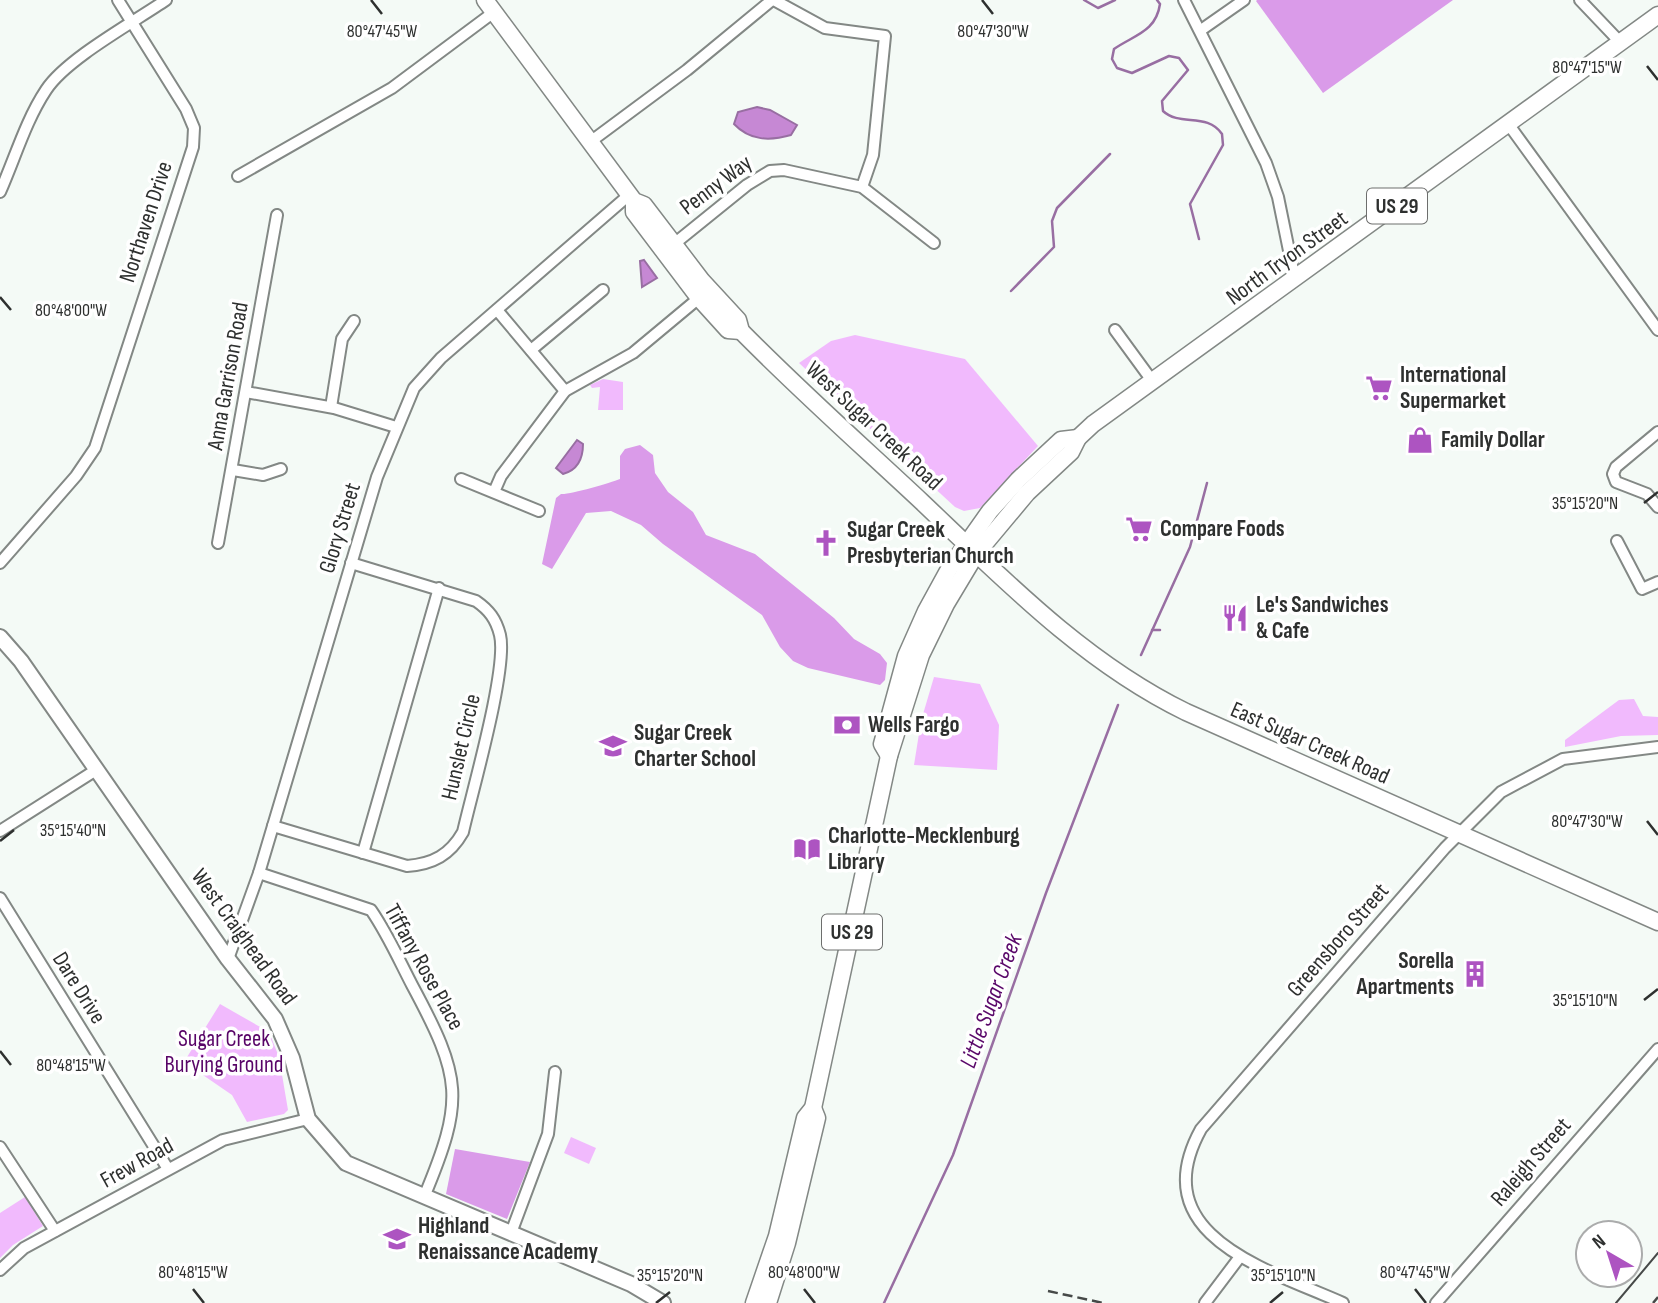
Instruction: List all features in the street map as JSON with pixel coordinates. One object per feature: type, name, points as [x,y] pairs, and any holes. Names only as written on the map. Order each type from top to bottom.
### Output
[{"type":"main road","name":"West Sugar Creek Road","points":[[490,6],[632,198],[644,205],[738,320],[741,331],[972,549]]},
{"type":"main road","name":"North Tryon Street","points":[[754,1303],[777,1236],[805,1118],[813,1108],[889,757],[882,744],[906,656],[938,589],[972,549],[1071,452],[1078,438],[1658,15]]},
{"type":"main road","name":"West Sugar Creek Road","points":[[632,198],[634,212],[699,298],[728,330],[741,331]]},
{"type":"main road","name":"East Sugar Creek Road","points":[[972,549],[1093,656],[1141,689],[1458,835],[1658,922]]},
{"type":"main road","name":"North Tryon Street","points":[[768,1303],[787,1243],[817,1118],[813,1108]]},
{"type":"street","name":"Northaven Drive","points":[[0,563],[76,475],[95,448],[193,147],[194,128],[186,109],[118,0]]},
{"type":"street","points":[[0,192],[47,88],[68,67],[166,0]]},
{"type":"street","points":[[590,142],[687,70],[773,0],[825,28],[885,36],[873,155],[862,187]]},
{"type":"street","points":[[1184,0],[1266,163],[1278,197],[1295,280]]},
{"type":"street","points":[[1201,30],[1244,0]]},
{"type":"street","points":[[1580,0],[1620,42]]},
{"type":"street","points":[[238,176],[392,88],[490,6]]},
{"type":"street","points":[[1509,125],[1658,330]]},
{"type":"street","name":"Penny Way","points":[[674,244],[739,191],[770,171],[807,173],[862,187],[934,243]]},
{"type":"street","name":"Glory Street","points":[[228,959],[259,873],[351,563],[396,427],[424,374],[632,198]]},
{"type":"street","name":"Anna Garrison Road","points":[[218,543],[277,215]]},
{"type":"street","points":[[531,350],[603,290]]},
{"type":"street","points":[[494,492],[501,476],[565,391],[633,353],[699,298]]},
{"type":"street","points":[[497,310],[565,391]]},
{"type":"street","points":[[331,407],[342,339],[354,321]]},
{"type":"street","points":[[1115,330],[1153,382]]},
{"type":"street","points":[[246,392],[331,407],[396,427]]},
{"type":"street","points":[[1658,432],[1616,467],[1613,474],[1616,482],[1647,494],[1658,505]]},
{"type":"street","points":[[233,470],[263,475],[281,469]]},
{"type":"street","points":[[461,479],[539,511]]},
{"type":"street","points":[[1617,541],[1642,589],[1658,582]]},
{"type":"street","name":"Hunslet Circle","points":[[273,826],[407,866],[425,864],[455,846],[463,832],[502,657],[501,637],[489,611],[476,601],[351,563]]},
{"type":"street","points":[[363,853],[439,588]]},
{"type":"street","name":"West Craighead Road","points":[[0,637],[228,959],[275,1019],[284,1035],[308,1119],[345,1163],[631,1284],[663,1303]]},
{"type":"street","name":"Greensboro Street","points":[[1239,1258],[1206,1231],[1191,1205],[1186,1177],[1193,1143],[1209,1119],[1458,835],[1502,792],[1552,764],[1580,755],[1658,747]]},
{"type":"street","points":[[0,831],[96,770]]},
{"type":"street","name":"Tiffany Rose Place","points":[[259,873],[371,909],[442,1040],[453,1088],[452,1122],[449,1137],[424,1197]]},
{"type":"street","name":"Dare Drive","points":[[0,898],[168,1170]]},
{"type":"street","name":"Raleigh Street","points":[[1436,1303],[1658,1049]]},
{"type":"street","points":[[511,1233],[548,1134],[555,1072]]},
{"type":"street","name":"Frew Road","points":[[0,1270],[24,1248],[223,1140],[308,1119]]},
{"type":"street","points":[[0,1147],[55,1231]]},
{"type":"street","points":[[1205,1303],[1239,1258],[1343,1303]]},
{"type":"green space","points":[[855,335],[965,359],[1038,446],[980,508],[964,511],[955,507],[799,363],[831,341]]},
{"type":"green space","points":[[603,379],[623,382],[623,410],[598,410],[600,387],[592,388],[590,385]]},
{"type":"green space","points":[[934,677],[980,684],[999,725],[997,770],[914,765],[921,721]]},
{"type":"green space","points":[[1634,699],[1643,716],[1658,717],[1658,735],[1621,736],[1565,747],[1565,740],[1619,700]]},
{"type":"green space","name":"Sugar Creek Burying Ground","points":[[220,1004],[269,1032],[279,1057],[288,1110],[284,1114],[247,1122],[232,1095],[184,1062]]},
{"type":"green space","points":[[571,1137],[596,1148],[589,1164],[564,1153]]},
{"type":"green space","points":[[25,1197],[43,1226],[13,1245],[0,1258],[0,1213]]},
{"type":"shaded area","points":[[1257,0],[1453,0],[1323,93],[1256,1]]},
{"type":"shaded area","points":[[757,107],[770,110],[797,125],[791,135],[775,138],[754,137],[734,124],[738,112]]},
{"type":"shaded area","points":[[644,260],[657,278],[642,287],[640,261]]},
{"type":"shaded area","points":[[577,440],[583,444],[581,459],[572,470],[563,474],[556,468]]},
{"type":"shaded area","points":[[640,445],[653,455],[655,473],[668,492],[693,512],[706,535],[755,554],[834,618],[854,639],[880,654],[887,663],[885,680],[880,685],[808,668],[793,661],[780,647],[762,615],[663,544],[641,525],[611,511],[586,513],[552,569],[542,564],[556,498],[561,494],[620,479],[620,456],[625,449]]},
{"type":"shaded area","points":[[455,1149],[530,1162],[507,1219],[446,1194]]},
{"type":"waterway","name":"Little Sugar Creek","points":[[1084,0],[1098,8],[1115,0]]},
{"type":"waterway","name":"Little Sugar Creek","points":[[1157,0],[1160,4],[1154,21],[1143,32],[1114,49],[1112,59],[1117,68],[1132,73],[1169,56],[1179,58],[1188,70],[1162,101],[1163,111],[1177,118],[1209,123],[1222,134],[1223,145],[1190,204],[1199,239]]},
{"type":"waterway","points":[[1011,291],[1054,247],[1052,221],[1057,208],[1110,154]]},
{"type":"waterway","name":"Little Sugar Creek","points":[[1141,655],[1190,547],[1207,483]]},
{"type":"waterway","name":"Little Sugar Creek","points":[[1152,630],[1160,630]]},
{"type":"waterway","name":"Little Sugar Creek","points":[[884,1303],[953,1155],[1046,893],[1118,705]]},
{"type":"tram line","points":[[1616,1303],[1658,1253]]},
{"type":"railway","points":[[1048,1291],[1103,1303]]},
{"type":"railway","points":[[1653,1303],[1658,1297]]},
{"type":"place","name":"International Supermarket","points":[[1379,388]]},
{"type":"place","name":"Family Dollar","points":[[1420,440]]},
{"type":"place","name":"Compare Foods","points":[[1139,529]]},
{"type":"place","name":"Sugar Creek Presbyterian Church","points":[[826,543]]},
{"type":"place","name":"Le's Sandwiches & Cafe","points":[[1235,618]]},
{"type":"place","name":"Wells Fargo","points":[[847,725]]},
{"type":"place","name":"Sugar Creek Charter School","points":[[613,746]]},
{"type":"place","name":"Charlotte-Mecklenburg Library","points":[[807,849]]},
{"type":"place","name":"Sorella Apartments","points":[[1475,974]]},
{"type":"place","name":"Highland Renaissance Academy","points":[[397,1239]]}]
